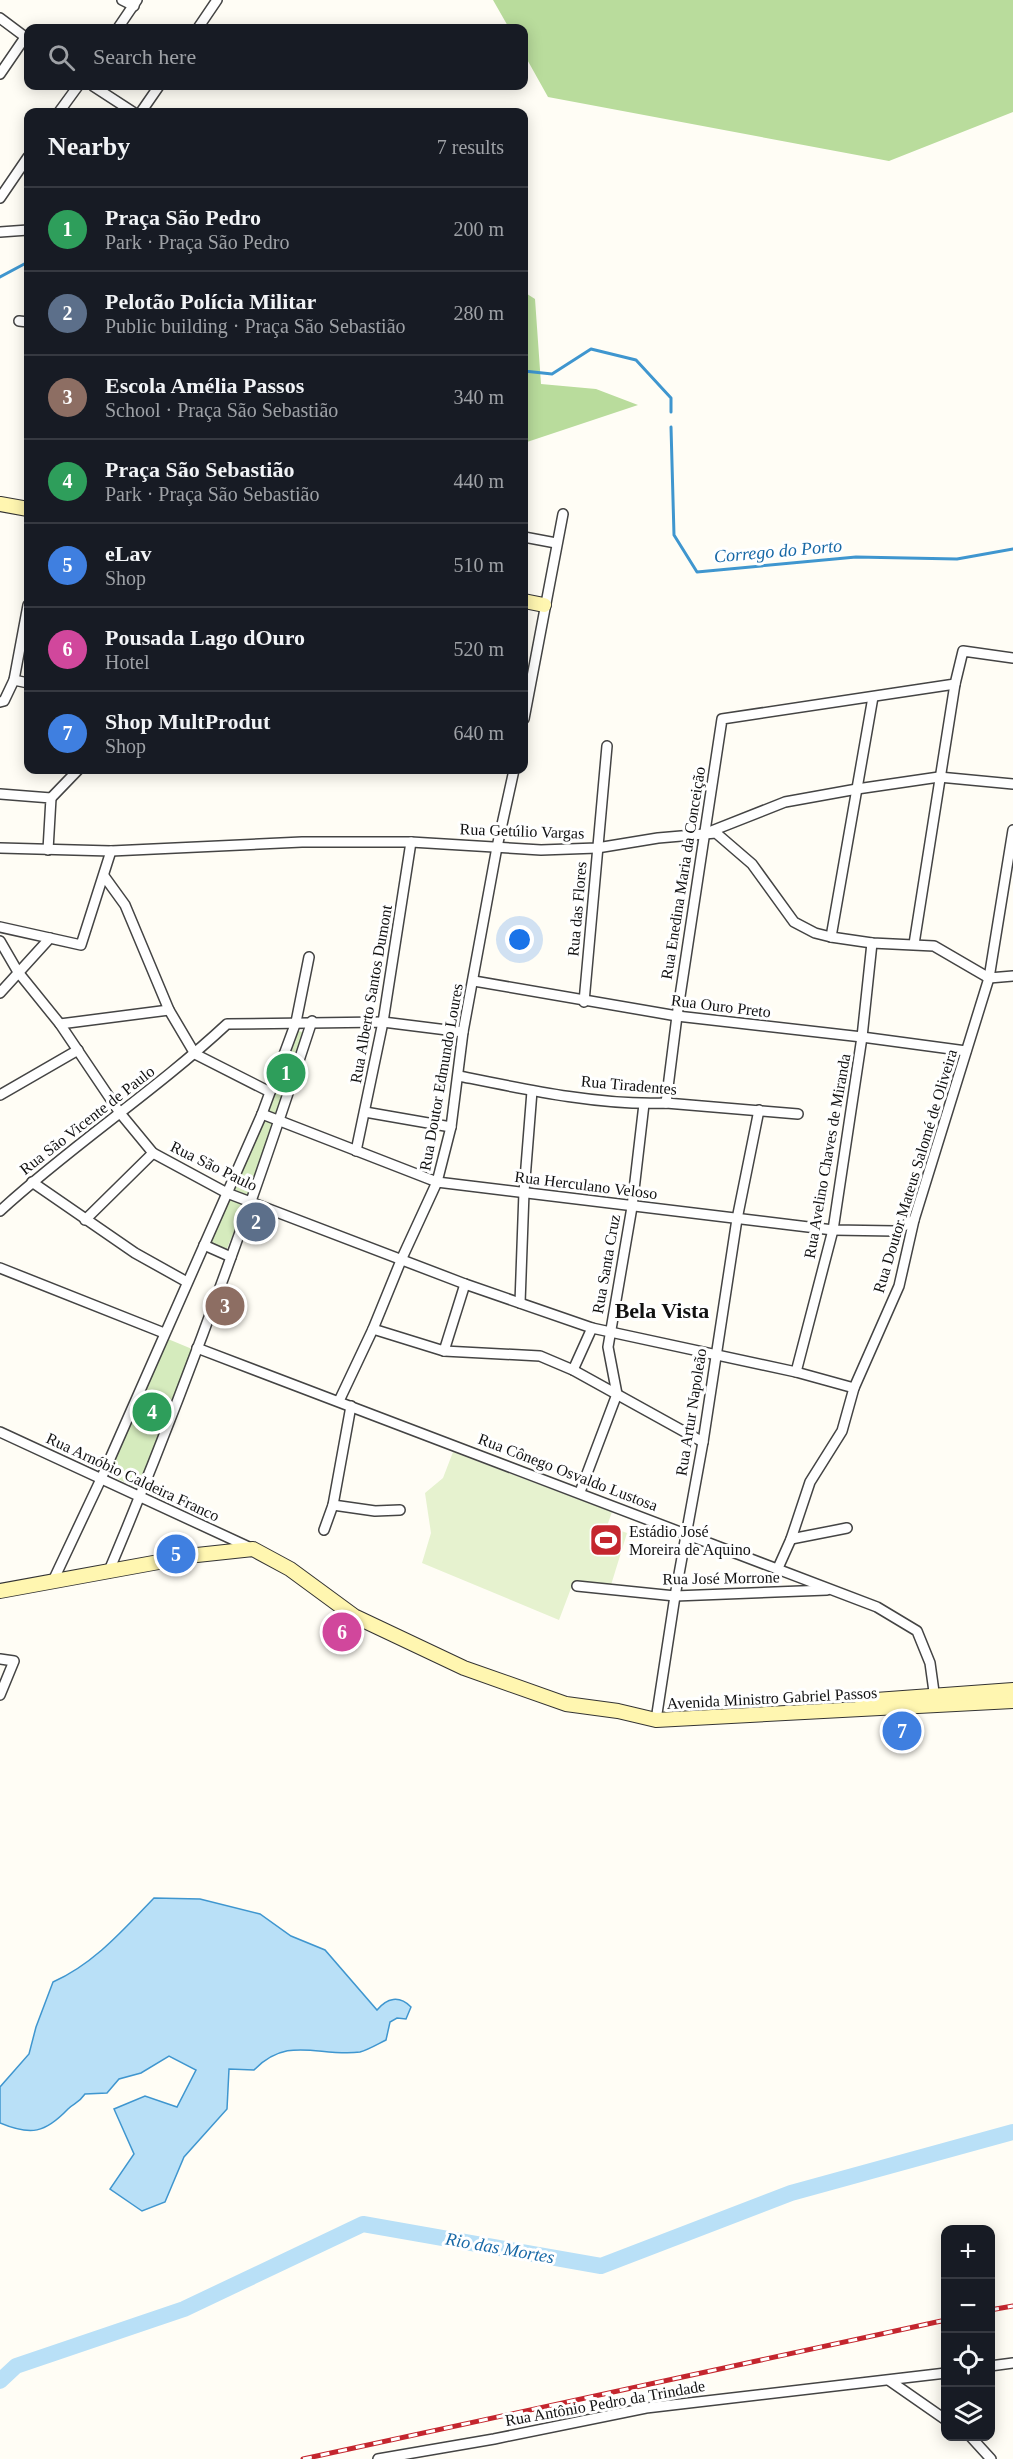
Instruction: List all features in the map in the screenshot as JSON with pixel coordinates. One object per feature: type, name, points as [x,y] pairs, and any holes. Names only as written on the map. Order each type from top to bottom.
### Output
[{"type":"main road","points":[[0,504],[24,508]]},
{"type":"main road","points":[[528,602],[544,605]]},
{"type":"main road","points":[[0,1591],[197,1555],[253,1549]]},
{"type":"main road","name":"Avenida Ministro Gabriel Passos","points":[[253,1549],[290,1569],[354,1616],[464,1668],[566,1704],[656,1716],[935,1701],[1013,1701]]},
{"type":"main road","points":[[935,1701],[1013,1690]]},
{"type":"street","points":[[121,24],[135,3],[122,0]]},
{"type":"street","points":[[201,24],[217,0]]},
{"type":"street","points":[[0,18],[24,36]]},
{"type":"street","points":[[0,74],[24,42]]},
{"type":"street","points":[[62,108],[75,90]]},
{"type":"street","points":[[99,90],[127,108]]},
{"type":"street","points":[[144,108],[156,90]]},
{"type":"street","points":[[0,198],[24,163]]},
{"type":"street","points":[[0,232],[24,230]]},
{"type":"street","points":[[528,672],[563,514]]},
{"type":"street","points":[[528,538],[556,543]]},
{"type":"street","points":[[2,701],[14,680],[24,627]]},
{"type":"street","points":[[914,944],[939,777],[963,651],[1013,658]]},
{"type":"street","points":[[14,680],[24,682]]},
{"type":"street","points":[[831,937],[873,697],[955,684]]},
{"type":"street","name":"Rua Enedina Maria da Conceição","points":[[666,1103],[676,1016],[722,719],[873,697]]},
{"type":"street","name":"Rua das Flores","points":[[585,1002],[607,746]]},
{"type":"street","points":[[48,850],[51,798],[74,774]]},
{"type":"street","name":"Rua Doutor Edmundo Loures","points":[[339,1401],[438,1182],[459,1076],[463,1032],[474,981],[496,847],[513,774]]},
{"type":"street","points":[[704,834],[785,802],[858,789],[939,777],[1013,784]]},
{"type":"street","points":[[0,794],[51,798]]},
{"type":"street","name":"Rua Doutor Mateus Salomé de Oliveira","points":[[778,1568],[791,1539],[810,1482],[842,1431],[854,1388],[899,1286],[914,1220],[989,978],[1013,830]]},
{"type":"street","name":"Rua Getúlio Vargas","points":[[0,848],[111,851],[302,842],[411,842],[541,850],[597,848],[658,838],[716,833],[752,864],[794,922],[815,933],[831,937],[872,943],[934,946],[989,978]]},
{"type":"street","name":"Rua Alberto Santos Dumont","points":[[356,1151],[383,1022],[411,842]]},
{"type":"street","points":[[0,927],[81,945],[111,851]]},
{"type":"street","points":[[104,876],[125,905],[169,1011],[195,1054],[270,1092]]},
{"type":"street","points":[[0,993],[50,938]]},
{"type":"street","name":"Rua São Paulo","points":[[0,941],[18,972],[60,1024],[120,1113],[153,1153],[227,1192],[465,1284],[591,1328],[796,1372],[854,1388]]},
{"type":"street","name":"Rua Avelino Chaves de Miranda","points":[[796,1372],[832,1230],[862,1037],[872,943]]},
{"type":"street","points":[[52,1583],[101,1479],[262,1114],[296,1022],[309,957]]},
{"type":"street","points":[[989,978],[1013,976]]},
{"type":"street","name":"Rua Ouro Preto","points":[[474,981],[676,1016],[966,1051]]},
{"type":"street","points":[[60,1024],[169,1011]]},
{"type":"street","points":[[108,1573],[167,1430],[231,1257],[312,1022]]},
{"type":"street","name":"Rua São Vicente de Paulo","points":[[0,1211],[32,1182],[195,1054],[227,1024],[383,1022],[463,1032]]},
{"type":"street","points":[[0,1095],[78,1050]]},
{"type":"street","name":"Rua Tiradentes","points":[[459,1076],[532,1091],[644,1104],[666,1103],[798,1114]]},
{"type":"street","points":[[520,1303],[524,1192],[532,1091]]},
{"type":"street","name":"Rua Santa Cruz","points":[[616,1394],[608,1347],[609,1332],[632,1207],[644,1104]]},
{"type":"street","name":"Rua Artur Napoleão","points":[[656,1716],[703,1442],[737,1219],[759,1110]]},
{"type":"street","points":[[365,1112],[450,1127]]},
{"type":"street","name":"Rua Herculano Veloso","points":[[262,1114],[438,1182],[832,1230],[895,1232],[914,1220]]},
{"type":"street","points":[[85,1220],[153,1153]]},
{"type":"street","points":[[32,1182],[135,1253],[187,1282]]},
{"type":"street","points":[[204,1245],[231,1257]]},
{"type":"street","points":[[0,1268],[165,1333]]},
{"type":"street","points":[[444,1351],[465,1284]]},
{"type":"street","points":[[573,1370],[591,1328]]},
{"type":"street","points":[[373,1329],[444,1351],[540,1356],[573,1370],[703,1442]]},
{"type":"street","name":"Rua Cônego Osvaldo Lustosa","points":[[197,1348],[687,1532],[878,1607],[917,1631],[930,1663],[935,1701]]},
{"type":"street","points":[[580,1492],[616,1394]]},
{"type":"street","points":[[324,1530],[333,1505],[351,1406]]},
{"type":"street","name":"Rua Arnóbio Caldeira Franco","points":[[0,1432],[253,1549]]},
{"type":"street","points":[[333,1505],[375,1511],[400,1510]]},
{"type":"street","points":[[791,1539],[847,1528]]},
{"type":"street","name":"Rua José Morrone","points":[[578,1586],[675,1596],[830,1590]]},
{"type":"street","points":[[0,1659],[14,1661],[0,1695]]},
{"type":"street","points":[[995,2365],[1013,2363]]},
{"type":"street","name":"Rua Antônio Pedro da Trindade","points":[[378,2459],[494,2439],[646,2408],[712,2398],[890,2381],[941,2374]]},
{"type":"street","points":[[890,2381],[941,2417]]},
{"type":"street","points":[[975,2441],[991,2459]]},
{"type":"green space","points":[[493,0],[1013,0],[1013,112],[889,161],[548,97],[528,61],[528,24],[507,24]]},
{"type":"green space","points":[[528,295],[535,299],[541,384],[596,389],[638,405],[528,442]]},
{"type":"green space","points":[[295,1030],[306,1033],[277,1117],[265,1112]]},
{"type":"green space","points":[[262,1119],[275,1124],[248,1195],[233,1189]]},
{"type":"green space","points":[[229,1199],[245,1205],[226,1251],[209,1242]]},
{"type":"green space","points":[[168,1339],[192,1349],[140,1490],[108,1474]]},
{"type":"green space","points":[[453,1452],[612,1512],[607,1526],[627,1533],[611,1585],[573,1583],[559,1620],[422,1563],[431,1533],[425,1493],[443,1478]]},
{"type":"water","points":[[154,1898],[200,1899],[260,1914],[291,1936],[325,1950],[377,2010],[393,2000],[402,2001],[411,2007],[406,2019],[397,2018],[390,2022],[386,2040],[363,2051],[345,2053],[291,2050],[267,2059],[254,2070],[229,2069],[227,2109],[184,2157],[165,2202],[142,2211],[110,2189],[134,2154],[114,2109],[145,2096],[177,2107],[196,2070],[169,2056],[141,2073],[119,2079],[107,2093],[85,2094],[52,2123],[29,2131],[0,2123],[0,2087],[29,2054],[36,2027],[53,1982],[95,1956]]},
{"type":"waterway","name":"Corrego do Porto","points":[[0,277],[24,264]]},
{"type":"waterway","name":"Corrego do Porto","points":[[528,371],[552,374],[591,349],[636,360],[671,398],[671,412]]},
{"type":"waterway","name":"Corrego do Porto","points":[[671,427],[674,535],[697,572],[856,557],[957,559],[1013,549]]},
{"type":"waterway","name":"Rio das Mortes","points":[[0,2381],[16,2366],[184,2309],[363,2224],[601,2266],[791,2193],[1013,2132]]},
{"type":"railway","points":[[995,2309],[1013,2306]]},
{"type":"railway","points":[[303,2459],[941,2321]]},
{"type":"place","name":"Praça São Pedro","points":[[286,1073]]},
{"type":"place","name":"Pelotão Polícia Militar","points":[[256,1222]]},
{"type":"place","name":"Escola Amélia Passos","points":[[225,1306]]},
{"type":"place","name":"Praça São Sebastião","points":[[152,1412]]},
{"type":"place","name":"Estádio José Moreira de Aquino","points":[[606,1540]]},
{"type":"place","name":"eLav","points":[[176,1554]]},
{"type":"place","name":"Pousada Lago dOuro","points":[[342,1632]]},
{"type":"place","name":"Shop MultProdut","points":[[902,1731]]},
{"type":"district","name":"Bela Vista","points":[[662,1310]]}]
